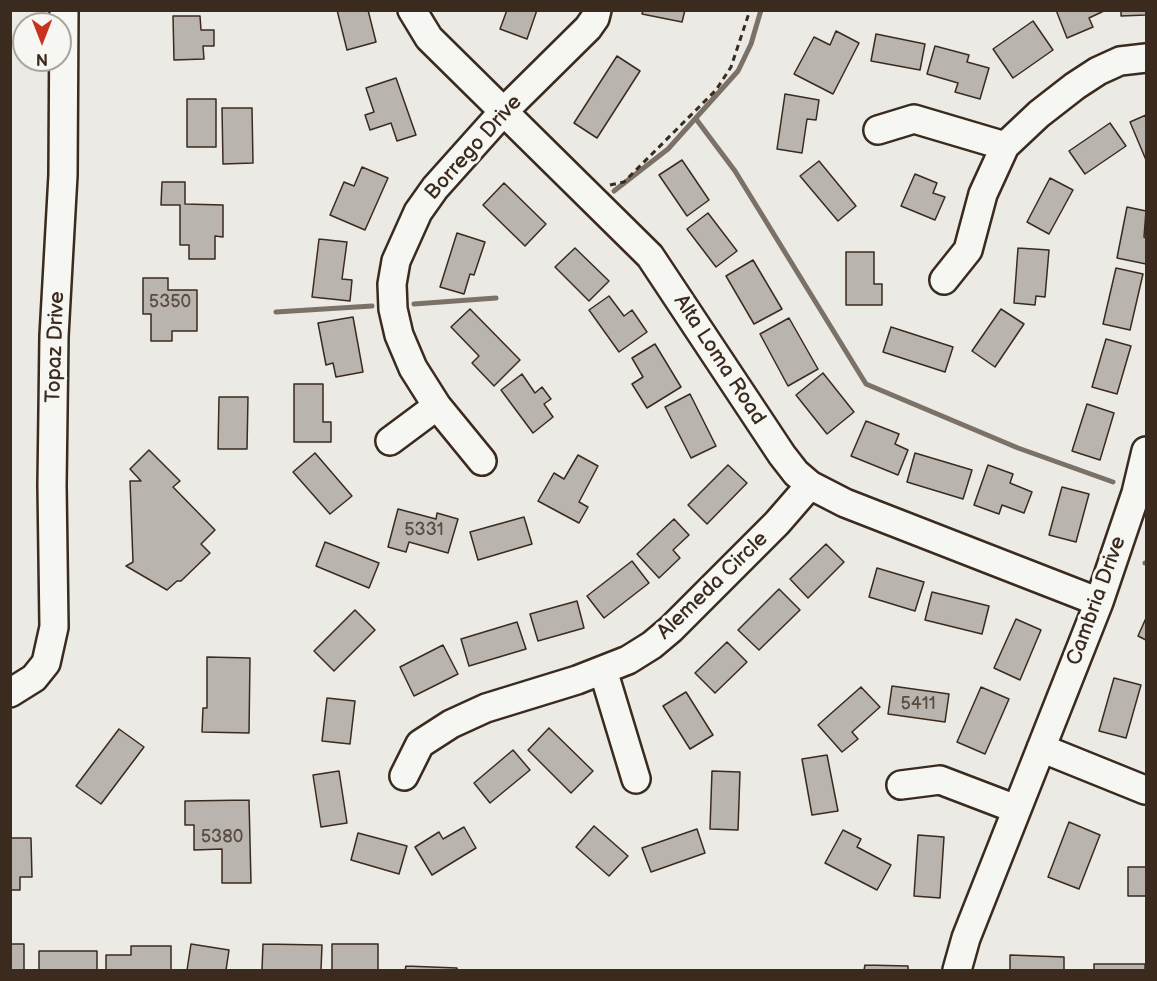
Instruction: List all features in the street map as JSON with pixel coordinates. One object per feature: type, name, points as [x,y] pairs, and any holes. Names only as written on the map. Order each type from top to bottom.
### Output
[{"type":"street","name":"Topaz Drive","points":[[10,693],[34,678],[47,660],[55,609],[52,462],[54,336],[63,175],[64,10]]},
{"type":"street","name":"Alta Loma Road","points":[[412,10],[429,38],[650,256],[796,473],[810,485],[845,503],[1099,602]]},
{"type":"street","name":"Borrego Drive","points":[[482,461],[437,406],[413,368],[399,335],[393,309],[392,284],[396,261],[418,212],[429,196],[503,112],[588,28],[597,10]]},
{"type":"street","points":[[944,280],[968,250],[982,194],[1005,146],[1048,107],[1098,71],[1120,61],[1146,58]]},
{"type":"street","points":[[878,130],[914,119],[1005,146]]},
{"type":"street","points":[[390,441],[437,406]]},
{"type":"street","name":"Cambria Drive","points":[[957,970],[966,938],[1099,602],[1136,492],[1146,451]]},
{"type":"street","name":"Alemeda Circle","points":[[404,776],[420,744],[450,724],[486,708],[603,670],[628,660],[652,645],[671,629],[777,523],[810,485]]},
{"type":"street","points":[[603,670],[636,779]]},
{"type":"street","points":[[1041,748],[1145,790]]},
{"type":"street","points":[[901,785],[940,780],[1016,809]]},
{"type":"path","points":[[596,202],[609,185],[624,182],[716,90],[731,67],[750,10]]},
{"type":"building","points":[[337,10],[368,10],[376,42],[347,50]]},
{"type":"building","points":[[507,10],[537,10],[527,39],[500,29]]},
{"type":"building","points":[[643,10],[685,10],[682,22],[642,14]]},
{"type":"building","points":[[1056,10],[1106,10],[1089,18],[1093,27],[1067,38]]},
{"type":"building","points":[[1121,10],[1146,10],[1146,15],[1121,16]]},
{"type":"building","points":[[173,16],[200,16],[201,30],[214,30],[214,46],[203,46],[204,59],[174,60]]},
{"type":"building","points":[[1033,21],[1053,50],[1013,78],[993,49]]},
{"type":"building","points":[[836,31],[859,43],[833,94],[794,74],[814,37],[830,45]]},
{"type":"building","points":[[876,34],[925,44],[920,70],[871,61]]},
{"type":"building","points":[[935,46],[969,55],[967,62],[989,68],[980,99],[955,92],[958,83],[927,74]]},
{"type":"building","points":[[617,56],[640,71],[597,138],[574,123]]},
{"type":"building","points":[[396,78],[416,135],[397,141],[391,123],[370,130],[365,115],[374,112],[366,88]]},
{"type":"building","points":[[785,94],[819,100],[816,120],[807,119],[802,153],[777,149]]},
{"type":"building","points":[[187,99],[216,99],[216,147],[187,147]]},
{"type":"building","points":[[222,108],[252,108],[253,163],[223,164]]},
{"type":"building","points":[[1146,115],[1146,160],[1130,122]]},
{"type":"building","points":[[1110,123],[1126,146],[1085,174],[1069,151]]},
{"type":"building","points":[[682,160],[709,200],[687,216],[659,175]]},
{"type":"building","points":[[819,161],[856,206],[838,221],[800,176]]},
{"type":"building","points":[[362,167],[388,178],[365,230],[330,215],[344,182],[354,186]]},
{"type":"building","points":[[915,174],[937,183],[933,193],[945,197],[935,220],[901,206]]},
{"type":"building","points":[[1050,178],[1073,190],[1049,234],[1027,222]]},
{"type":"building","points":[[162,182],[185,182],[185,204],[223,205],[223,237],[215,236],[215,259],[189,259],[189,245],[180,245],[180,205],[161,205]]},
{"type":"building","points":[[504,183],[546,224],[525,246],[483,205]]},
{"type":"building","points":[[1127,207],[1146,211],[1144,237],[1146,238],[1146,264],[1117,258]]},
{"type":"building","points":[[708,213],[737,251],[716,267],[687,229]]},
{"type":"building","points":[[457,233],[485,242],[474,275],[470,274],[464,294],[440,287]]},
{"type":"building","points":[[319,239],[347,242],[342,279],[352,280],[350,301],[312,297]]},
{"type":"building","points":[[575,248],[609,281],[589,301],[555,267]]},
{"type":"building","points":[[1018,248],[1049,250],[1045,297],[1036,296],[1035,305],[1014,303]]},
{"type":"building","points":[[846,252],[874,252],[874,284],[882,284],[882,305],[846,305]]},
{"type":"building","points":[[753,260],[782,309],[754,324],[726,276]]},
{"type":"building","points":[[1116,268],[1143,274],[1130,330],[1103,324]]},
{"type":"building","points":[[143,278],[168,278],[168,290],[197,290],[197,331],[172,331],[172,341],[151,341],[151,314],[143,314]]},
{"type":"building","points":[[609,296],[624,316],[632,310],[647,332],[619,352],[589,310]]},
{"type":"building","points":[[470,309],[520,360],[494,386],[472,363],[479,356],[451,327]]},
{"type":"building","points":[[1001,309],[1024,324],[995,367],[972,351]]},
{"type":"building","points":[[353,317],[363,372],[336,377],[333,363],[326,365],[318,323]]},
{"type":"building","points":[[789,318],[818,369],[788,386],[760,334]]},
{"type":"building","points":[[891,327],[953,347],[945,372],[883,352]]},
{"type":"building","points":[[1106,339],[1131,346],[1117,394],[1092,387]]},
{"type":"building","points":[[655,344],[681,387],[647,408],[632,384],[643,377],[632,358]]},
{"type":"building","points":[[823,373],[854,412],[827,434],[796,395]]},
{"type":"building","points":[[522,374],[535,393],[542,387],[551,399],[544,404],[553,417],[533,433],[501,390]]},
{"type":"building","points":[[294,384],[323,384],[323,422],[331,422],[331,442],[294,442]]},
{"type":"building","points":[[690,394],[716,446],[691,458],[665,407]]},
{"type":"building","points":[[219,397],[248,397],[247,449],[218,449]]},
{"type":"building","points":[[1087,404],[1114,413],[1100,460],[1072,451]]},
{"type":"building","points":[[866,421],[899,434],[895,444],[908,450],[898,475],[851,456]]},
{"type":"building","points":[[149,450],[180,481],[173,487],[215,530],[201,544],[210,553],[181,581],[177,581],[167,590],[126,566],[133,562],[130,481],[141,481],[130,469]]},
{"type":"building","points":[[315,453],[352,496],[330,514],[293,472]]},
{"type":"building","points":[[915,453],[972,470],[963,499],[907,482]]},
{"type":"building","points":[[578,455],[598,466],[579,502],[588,507],[579,523],[538,501],[554,473],[564,479]]},
{"type":"building","points":[[728,465],[747,483],[707,524],[688,505]]},
{"type":"building","points":[[988,465],[1013,474],[1010,483],[1032,492],[1024,513],[1002,505],[999,514],[974,505]]},
{"type":"building","points":[[1062,487],[1089,494],[1076,542],[1049,535]]},
{"type":"building","points":[[398,509],[436,519],[437,513],[458,519],[448,553],[409,542],[406,552],[388,547]]},
{"type":"building","points":[[524,517],[532,544],[478,560],[470,532]]},
{"type":"building","points":[[674,519],[689,535],[673,550],[680,558],[659,578],[637,554]]},
{"type":"building","points":[[325,542],[379,563],[369,588],[316,566]]},
{"type":"building","points":[[826,544],[844,562],[808,598],[790,579]]},
{"type":"building","points":[[632,561],[649,583],[604,618],[587,596]]},
{"type":"building","points":[[877,568],[924,582],[915,611],[869,597]]},
{"type":"building","points":[[779,589],[800,610],[759,650],[738,630]]},
{"type":"building","points":[[932,592],[989,606],[982,634],[925,620]]},
{"type":"building","points":[[577,601],[584,628],[538,641],[530,614]]},
{"type":"building","points":[[355,610],[375,630],[334,671],[314,651]]},
{"type":"building","points":[[1146,618],[1146,640],[1138,636]]},
{"type":"building","points":[[1016,619],[1041,630],[1020,680],[994,668]]},
{"type":"building","points":[[517,622],[526,649],[469,666],[461,639]]},
{"type":"building","points":[[727,642],[747,662],[715,693],[695,673]]},
{"type":"building","points":[[443,645],[458,674],[414,696],[400,667]]},
{"type":"building","points":[[207,657],[250,658],[249,733],[202,732],[203,708],[207,708]]},
{"type":"building","points":[[1114,678],[1141,685],[1126,738],[1099,731]]},
{"type":"building","points":[[892,686],[949,694],[945,722],[888,714]]},
{"type":"building","points":[[861,687],[880,707],[852,732],[858,739],[842,752],[818,725]]},
{"type":"building","points":[[981,687],[1009,699],[985,754],[957,742]]},
{"type":"building","points":[[686,692],[713,735],[690,749],[663,706]]},
{"type":"building","points":[[327,698],[355,701],[350,744],[322,741]]},
{"type":"building","points":[[549,728],[593,771],[571,793],[528,750]]},
{"type":"building","points":[[119,729],[144,747],[101,804],[76,786]]},
{"type":"building","points":[[513,750],[530,770],[490,803],[474,783]]},
{"type":"building","points":[[827,755],[838,811],[812,815],[802,759]]},
{"type":"building","points":[[339,771],[347,823],[321,827],[313,775]]},
{"type":"building","points":[[712,771],[740,772],[738,830],[710,829]]},
{"type":"building","points":[[249,800],[251,883],[222,883],[222,849],[194,850],[194,825],[185,825],[185,801]]},
{"type":"building","points":[[1069,822],[1100,835],[1079,889],[1048,877]]},
{"type":"building","points":[[594,826],[628,856],[609,876],[576,847]]},
{"type":"building","points":[[464,827],[476,848],[432,875],[415,847],[439,832],[443,839]]},
{"type":"building","points":[[697,829],[705,853],[651,872],[642,848]]},
{"type":"building","points":[[843,830],[861,839],[857,847],[891,865],[877,890],[825,863]]},
{"type":"building","points":[[358,833],[407,846],[399,874],[351,860]]},
{"type":"building","points":[[918,835],[944,837],[940,898],[914,896]]},
{"type":"building","points":[[10,838],[31,838],[32,877],[20,877],[20,890],[10,890]]},
{"type":"building","points":[[1128,867],[1146,867],[1146,896],[1128,896]]},
{"type":"building","points":[[10,944],[24,944],[24,970],[10,970]]},
{"type":"building","points":[[191,944],[229,950],[226,970],[187,970]]},
{"type":"building","points":[[263,944],[322,945],[321,970],[262,970]]},
{"type":"building","points":[[332,944],[378,944],[378,970],[332,970]]},
{"type":"building","points":[[131,946],[171,946],[171,970],[106,970],[106,955],[131,955]]},
{"type":"building","points":[[39,951],[97,951],[97,970],[39,970]]},
{"type":"building","points":[[1010,955],[1064,957],[1064,970],[1010,970]]},
{"type":"building","points":[[1094,964],[1145,964],[1145,970],[1094,970]]},
{"type":"building","points":[[865,965],[908,966],[908,970],[864,970]]},
{"type":"building","points":[[406,966],[457,968],[457,970],[405,970]]},
{"type":"waterway","points":[[614,191],[668,149],[738,71],[751,44],[761,10]]},
{"type":"waterway","points":[[696,119],[735,171],[866,384],[1018,448],[1113,482]]},
{"type":"waterway","points":[[414,304],[496,298]]},
{"type":"waterway","points":[[276,312],[372,306]]}]
